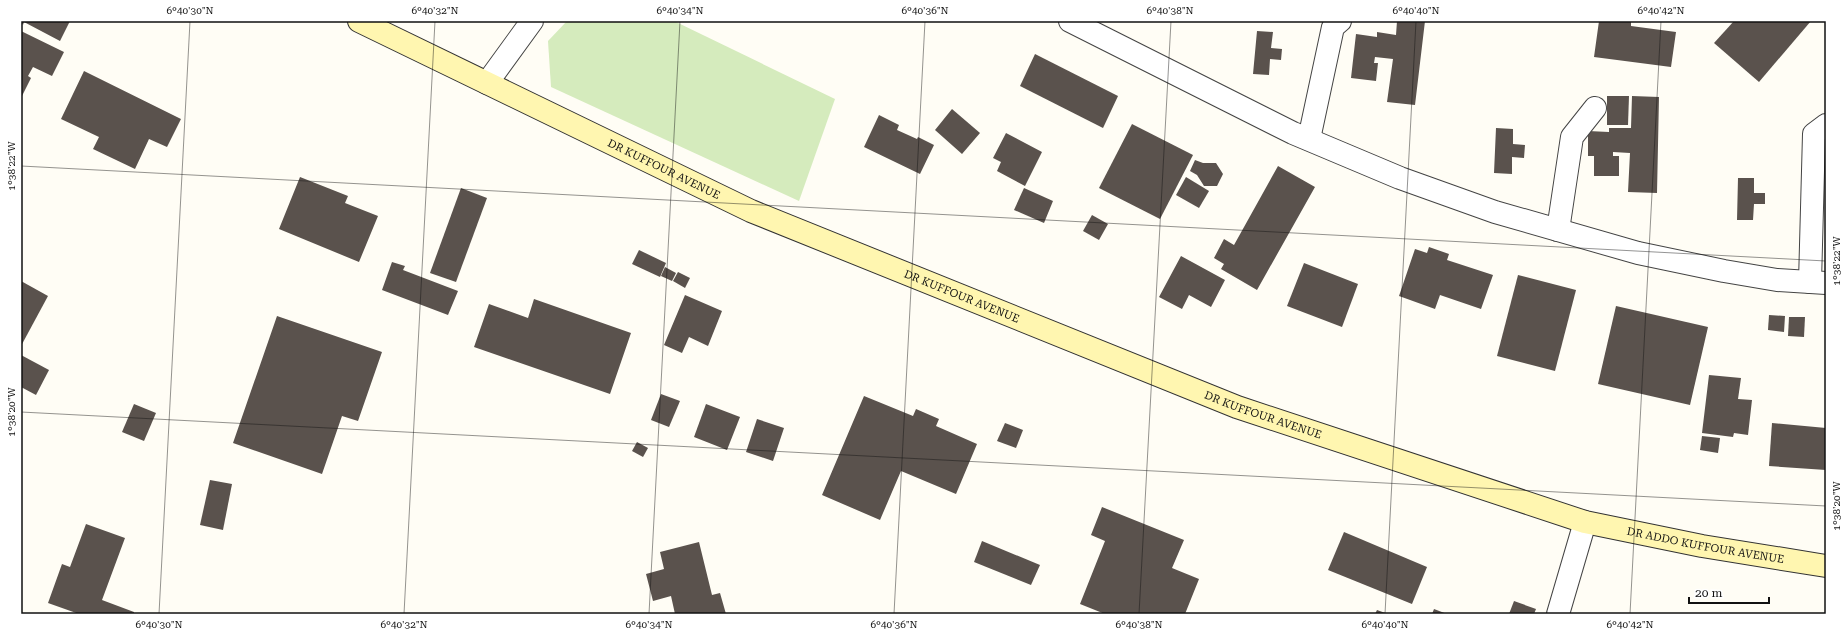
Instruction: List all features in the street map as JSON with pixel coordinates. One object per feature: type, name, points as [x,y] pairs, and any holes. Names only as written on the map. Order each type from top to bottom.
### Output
[{"type":"main road","name":"DR KUFFOUR AVENUE","points":[[359,21],[751,211],[1237,407],[1585,522]]},
{"type":"main road","name":"DR ADDO KUFFOUR AVENUE","points":[[1585,522],[1702,546],[1826,566]]},
{"type":"street","points":[[487,83],[532,21]]},
{"type":"street","points":[[1070,21],[1293,133],[1408,180],[1495,212],[1638,253],[1724,271],[1778,280],[1818,283],[1814,134],[1826,125]]},
{"type":"street","points":[[1309,139],[1333,28],[1340,21]]},
{"type":"street","points":[[1558,230],[1572,137],[1595,108]]},
{"type":"street","points":[[1558,614],[1585,522]]},
{"type":"green space","points":[[567,21],[674,21],[835,99],[799,201],[551,87],[548,41]]},
{"type":"building","points":[[21,21],[70,21],[60,41],[24,22],[23,25]]},
{"type":"building","points":[[1397,21],[1425,21],[1415,105],[1387,102],[1393,59],[1375,57],[1374,63],[1378,63],[1376,81],[1351,78],[1356,34],[1377,37],[1377,32],[1396,35]]},
{"type":"building","points":[[1599,21],[1631,21],[1631,26],[1676,32],[1671,67],[1594,57]]},
{"type":"building","points":[[1734,21],[1811,21],[1759,82],[1714,43]]},
{"type":"building","points":[[21,31],[64,52],[52,76],[33,67],[28,76],[31,78],[21,98]]},
{"type":"building","points":[[1257,31],[1273,32],[1271,48],[1282,49],[1281,60],[1270,59],[1269,75],[1253,74]]},
{"type":"building","points":[[1035,54],[1118,96],[1103,128],[1020,86]]},
{"type":"building","points":[[84,71],[181,119],[167,147],[149,139],[135,169],[93,149],[99,137],[61,119]]},
{"type":"building","points":[[1607,96],[1629,96],[1628,125],[1607,125]]},
{"type":"building","points":[[1632,96],[1659,97],[1657,193],[1628,192],[1630,153],[1613,152],[1613,156],[1619,156],[1619,176],[1594,176],[1594,156],[1588,156],[1588,131],[1609,132],[1609,128],[1631,128]]},
{"type":"building","points":[[952,109],[980,133],[962,154],[935,130]]},
{"type":"building","points":[[879,115],[899,125],[897,130],[917,139],[918,137],[934,145],[920,174],[864,147]]},
{"type":"building","points":[[1132,124],[1193,155],[1160,219],[1099,188]]},
{"type":"building","points":[[1496,128],[1513,129],[1513,144],[1525,145],[1524,158],[1512,157],[1512,174],[1494,173]]},
{"type":"building","points":[[1006,133],[1042,152],[1025,186],[997,171],[1001,162],[993,158]]},
{"type":"building","points":[[1195,160],[1203,163],[1216,163],[1223,174],[1217,186],[1204,186],[1197,175],[1190,171]]},
{"type":"building","points":[[1278,166],[1315,187],[1257,290],[1221,269],[1224,264],[1214,258],[1224,239],[1234,245]]},
{"type":"building","points":[[300,177],[348,196],[345,203],[378,216],[359,262],[279,229]]},
{"type":"building","points":[[1186,177],[1209,191],[1199,208],[1176,195]]},
{"type":"building","points":[[1738,178],[1754,178],[1754,193],[1765,193],[1765,204],[1754,204],[1753,220],[1737,220]]},
{"type":"building","points":[[461,188],[487,198],[456,282],[430,273]]},
{"type":"building","points":[[1024,188],[1053,201],[1044,223],[1014,210]]},
{"type":"building","points":[[1092,215],[1108,224],[1099,240],[1083,231]]},
{"type":"building","points":[[1429,247],[1449,254],[1447,260],[1493,275],[1481,309],[1440,295],[1435,309],[1399,296],[1415,249],[1427,253]]},
{"type":"building","points":[[639,250],[666,263],[660,277],[632,264]]},
{"type":"building","points":[[1181,256],[1225,280],[1211,307],[1189,295],[1182,309],[1159,297]]},
{"type":"building","points":[[392,262],[405,266],[403,270],[458,291],[448,315],[382,290]]},
{"type":"building","points":[[1304,263],[1358,284],[1342,327],[1287,306]]},
{"type":"building","points":[[665,267],[676,273],[672,281],[661,276]]},
{"type":"building","points":[[678,272],[690,278],[685,288],[673,281]]},
{"type":"building","points":[[1518,275],[1576,290],[1555,371],[1497,356]]},
{"type":"building","points":[[21,281],[48,296],[21,346]]},
{"type":"building","points":[[685,295],[722,311],[708,346],[689,337],[682,353],[664,345]]},
{"type":"building","points":[[534,299],[631,333],[610,394],[474,347],[489,304],[528,318]]},
{"type":"building","points":[[1616,306],[1708,327],[1690,405],[1598,384]]},
{"type":"building","points":[[1769,315],[1785,316],[1784,332],[1768,330]]},
{"type":"building","points":[[277,316],[382,352],[358,421],[342,416],[322,474],[233,443]]},
{"type":"building","points":[[1789,317],[1805,317],[1804,337],[1788,336]]},
{"type":"building","points":[[21,355],[49,370],[36,395],[21,387]]},
{"type":"building","points":[[1709,375],[1741,378],[1738,399],[1752,400],[1748,435],[1734,433],[1733,437],[1702,433]]},
{"type":"building","points":[[661,394],[680,401],[669,427],[651,420]]},
{"type":"building","points":[[864,396],[913,416],[916,409],[939,419],[936,426],[977,444],[956,494],[901,471],[880,520],[822,495]]},
{"type":"building","points":[[134,404],[156,413],[144,441],[122,432]]},
{"type":"building","points":[[706,404],[740,417],[727,450],[694,437]]},
{"type":"building","points":[[757,419],[784,428],[773,461],[746,452]]},
{"type":"building","points":[[1005,423],[1023,430],[1016,448],[997,441]]},
{"type":"building","points":[[1772,423],[1826,428],[1826,470],[1769,466]]},
{"type":"building","points":[[1702,436],[1720,438],[1718,453],[1700,450]]},
{"type":"building","points":[[637,442],[648,448],[643,457],[632,451]]},
{"type":"building","points":[[210,480],[232,484],[223,530],[200,525]]},
{"type":"building","points":[[1102,507],[1184,540],[1172,568],[1199,579],[1185,614],[1105,614],[1080,604],[1105,541],[1091,535]]},
{"type":"building","points":[[86,524],[125,538],[102,600],[134,612],[134,614],[79,614],[48,603],[62,564],[70,567]]},
{"type":"building","points":[[1344,532],[1427,567],[1412,604],[1328,570]]},
{"type":"building","points":[[982,541],[1040,565],[1031,585],[974,562]]},
{"type":"building","points":[[699,542],[712,595],[720,593],[726,614],[675,614],[671,596],[653,601],[646,574],[664,569],[660,552]]},
{"type":"building","points":[[1514,601],[1536,609],[1534,614],[1509,614]]},
{"type":"building","points":[[1434,609],[1447,614],[1432,614]]},
{"type":"building","points":[[1377,610],[1388,614],[1375,614]]}]
